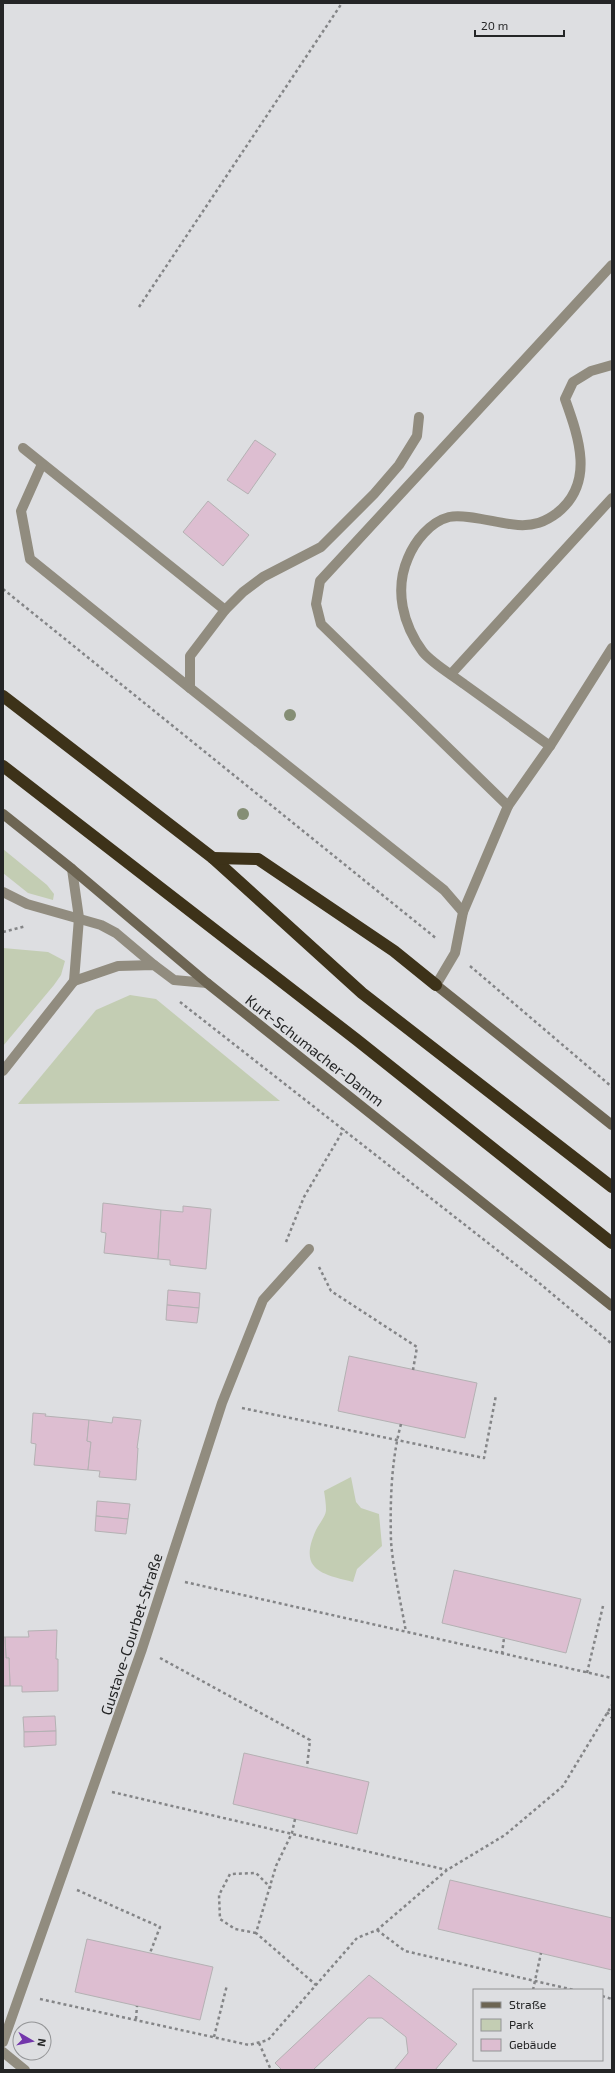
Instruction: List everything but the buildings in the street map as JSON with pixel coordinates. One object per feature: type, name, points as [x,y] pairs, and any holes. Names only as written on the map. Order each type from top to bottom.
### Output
[{"type":"highway","points":[[3,696],[213,858],[362,993],[612,1187]]},
{"type":"highway","points":[[3,766],[357,1040],[612,1243]]},
{"type":"highway","points":[[213,858],[258,859],[394,951],[436,985]]},
{"type":"main road","name":"Kurt-Schumacher-Damm","points":[[3,814],[72,869],[207,983],[612,1306]]},
{"type":"main road","points":[[436,985],[612,1125]]},
{"type":"street","points":[[508,806],[321,624],[316,604],[320,581],[612,265]]},
{"type":"street","points":[[550,746],[424,653],[409,630],[402,606],[402,585],[405,565],[413,546],[430,527],[450,517],[469,517],[493,523],[520,526],[545,522],[568,504],[581,480],[580,450],[575,425],[565,399],[573,382],[591,371],[612,365]]},
{"type":"street","points":[[190,688],[190,656],[225,610],[243,592],[263,577],[321,547],[374,494],[399,465],[417,436],[419,417]]},
{"type":"street","points":[[23,448],[225,610]]},
{"type":"street","points":[[42,464],[21,511],[30,559],[444,890],[463,912]]},
{"type":"street","points":[[451,674],[612,498]]},
{"type":"street","points":[[436,985],[455,953],[463,912],[508,806],[550,746],[612,648]]},
{"type":"street","points":[[72,869],[79,918],[74,981]]},
{"type":"street","points":[[3,892],[27,904],[79,918],[100,925],[116,933],[174,980],[207,983]]},
{"type":"street","points":[[3,1071],[74,981],[118,966],[154,965]]},
{"type":"street","name":"Gustave-Courbet-Straße","points":[[3,2042],[61,1882],[142,1649],[222,1403],[263,1300],[309,1249]]},
{"type":"street","points":[[3,2052],[25,2070]]},
{"type":"path","points":[[140,307],[342,3]]},
{"type":"path","points":[[3,589],[455,953],[612,1087]]},
{"type":"path","points":[[3,932],[28,926]]},
{"type":"path","points":[[178,1000],[538,1282],[612,1344]]},
{"type":"path","points":[[283,1248],[304,1197],[344,1129]]},
{"type":"path","points":[[309,1249],[331,1291],[417,1347],[413,1370]]},
{"type":"path","points":[[222,1403],[397,1441],[484,1458],[496,1395]]},
{"type":"path","points":[[401,1424],[397,1441],[393,1482],[391,1542],[406,1632]]},
{"type":"path","points":[[165,1578],[612,1678]]},
{"type":"path","points":[[587,1673],[603,1606]]},
{"type":"path","points":[[502,1654],[504,1638]]},
{"type":"path","points":[[142,1649],[310,1740],[307,1767]]},
{"type":"path","points":[[21,1995],[249,2045],[268,2040],[357,1938],[377,1930],[447,1870],[505,1835],[563,1786],[612,1705]]},
{"type":"path","points":[[607,1712],[612,1718]]},
{"type":"path","points":[[94,1788],[447,1870]]},
{"type":"path","points":[[256,1933],[271,1888],[276,1866],[292,1833],[295,1819]]},
{"type":"path","points":[[271,1888],[256,1873],[230,1874],[219,1895],[220,1919],[235,1929],[256,1933],[316,1985]]},
{"type":"path","points":[[61,1882],[160,1927],[150,1953]]},
{"type":"path","points":[[377,1930],[405,1951],[570,1989]]},
{"type":"path","points":[[533,1989],[541,1953]]},
{"type":"path","points":[[214,2037],[227,1985]]},
{"type":"path","points":[[136,2019],[137,2006]]},
{"type":"path","points":[[259,2043],[270,2070]]},
{"type":"green space","points":[[3,849],[47,885],[54,894],[53,900],[28,893],[3,873]]},
{"type":"green space","points":[[3,948],[48,952],[65,961],[61,975],[54,985],[3,1046]]},
{"type":"green space","points":[[130,995],[156,999],[280,1101],[18,1104],[96,1010]]},
{"type":"green space","points":[[351,1477],[356,1502],[361,1508],[379,1514],[382,1546],[357,1569],[353,1582],[322,1573],[311,1562],[310,1554],[311,1543],[326,1512],[324,1491]]}]
